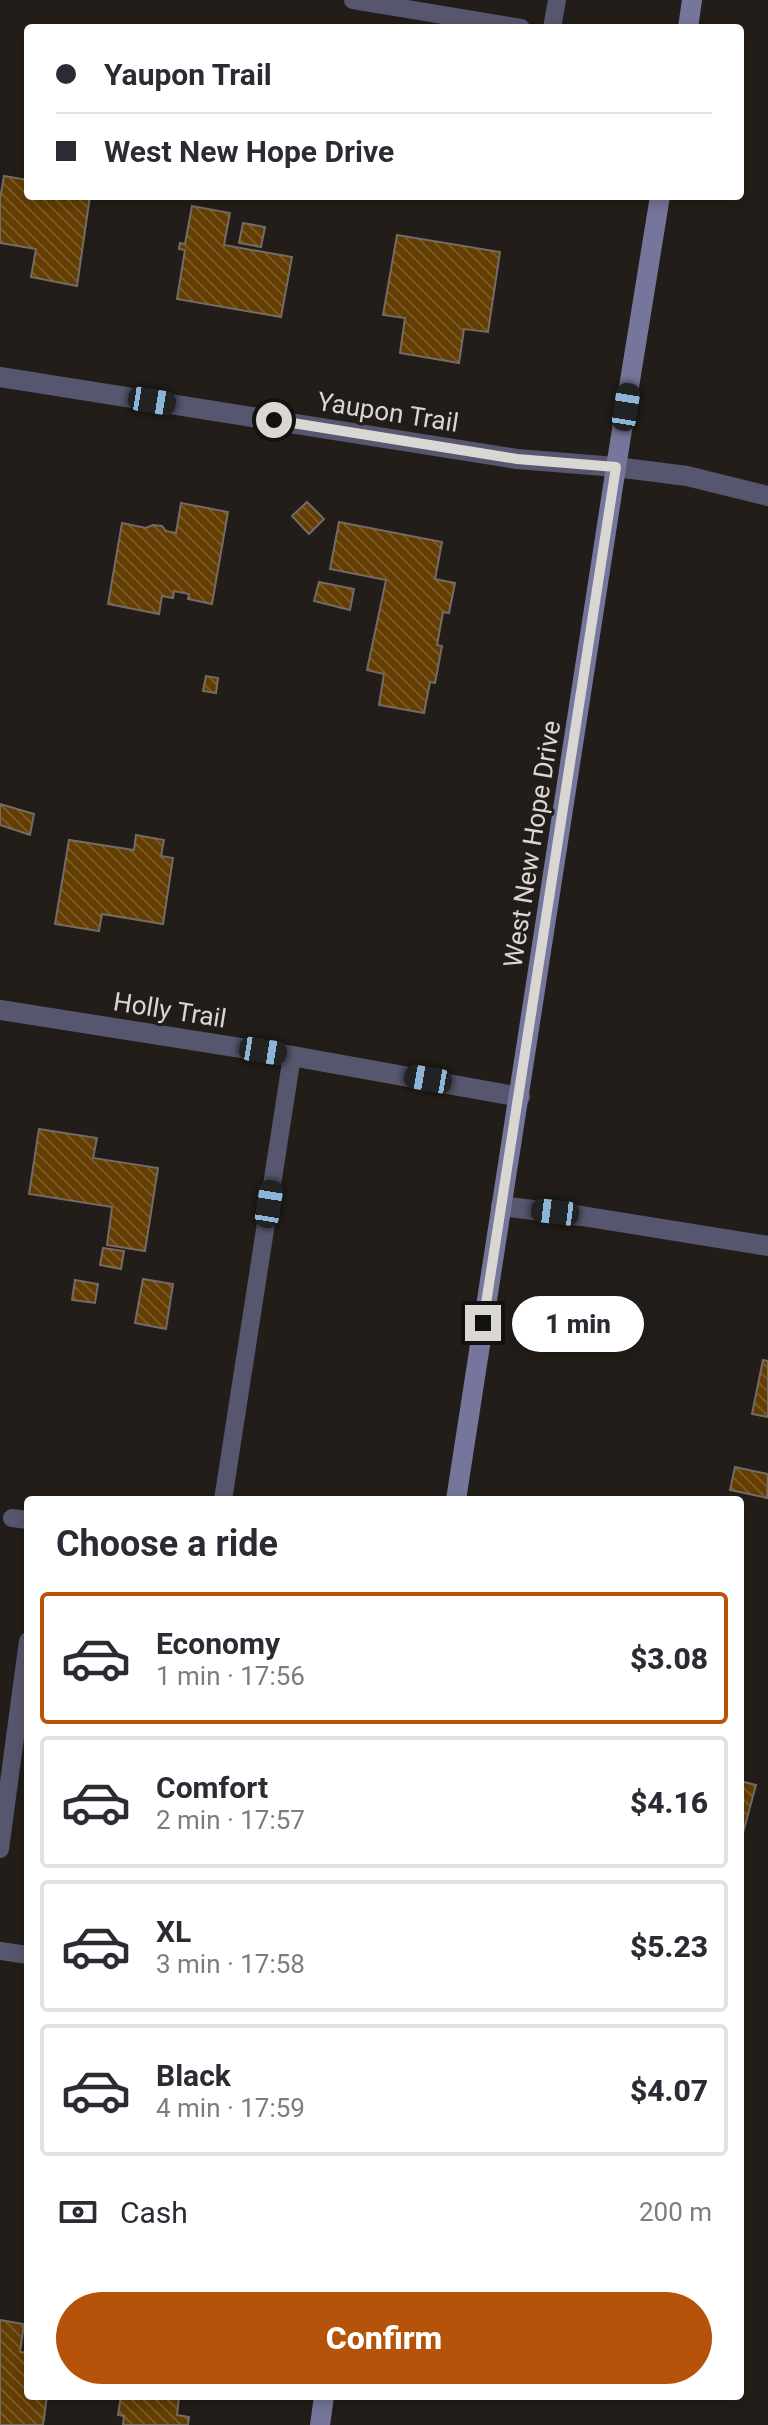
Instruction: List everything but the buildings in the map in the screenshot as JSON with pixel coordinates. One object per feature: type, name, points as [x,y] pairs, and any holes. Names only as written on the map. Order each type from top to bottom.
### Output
[{"type":"main road","points":[[689,24],[692,0]]},
{"type":"main road","name":"West New Hope Drive","points":[[457,1496],[659,200]]},
{"type":"main road","points":[[320,2425],[323,2400]]},
{"type":"street","name":"Yaupon Trail","points":[[0,377],[517,459],[687,476],[768,496]]},
{"type":"street","name":"Holly Trail","points":[[0,1010],[292,1056],[520,1097]]},
{"type":"street","points":[[501,1206],[768,1246]]},
{"type":"lane","points":[[353,0],[497,24]]},
{"type":"lane","points":[[553,24],[557,0]]},
{"type":"lane","points":[[224,1496],[292,1056]]},
{"type":"lane","points":[[0,1849],[24,1671]]},
{"type":"lane","points":[[0,1951],[24,1954]]},
{"type":"route","points":[[274,420],[517,459],[616,467],[483,1323]]}]
